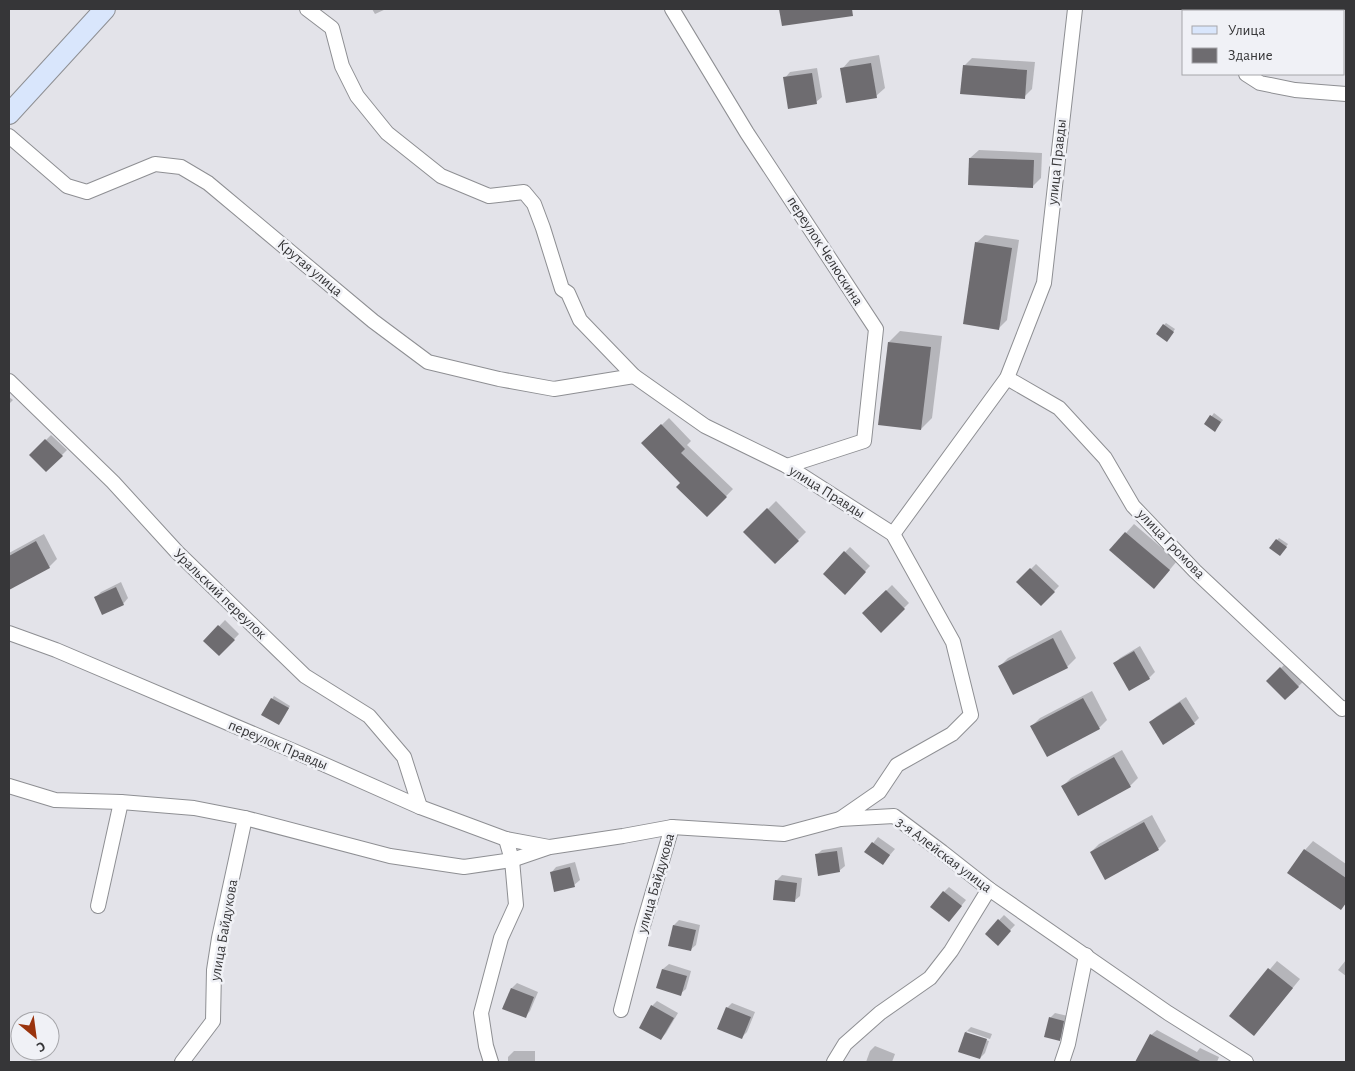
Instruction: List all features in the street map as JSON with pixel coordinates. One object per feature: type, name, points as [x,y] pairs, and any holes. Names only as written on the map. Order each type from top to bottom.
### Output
[{"type":"main road","points":[[9,114],[105,9]]},
{"type":"street","name":"улица Правды","points":[[306,9],[332,28],[342,66],[357,96],[387,134],[440,176],[489,196],[524,192],[534,204],[544,228],[562,288],[568,293],[580,320],[634,376],[705,426],[787,466],[893,534],[1007,378],[1044,283],[1075,9]]},
{"type":"street","name":"переулок Челюскина","points":[[672,9],[747,133],[876,330],[864,440],[787,466]]},
{"type":"street","points":[[1248,75],[1260,83],[1295,90],[1346,94]]},
{"type":"street","name":"Крутая улица","points":[[9,136],[67,186],[88,192],[155,164],[181,168],[208,183],[373,321],[428,362],[554,390],[634,376]]},
{"type":"street","name":"улица Громова","points":[[1007,378],[1059,408],[1105,458],[1133,506],[1195,571],[1345,711]]},
{"type":"street","name":"Уральский переулок","points":[[9,381],[113,482],[177,552],[305,676],[369,716],[404,757],[420,807]]},
{"type":"street","points":[[672,827],[784,834],[840,820],[879,792],[897,765],[952,734],[971,715],[953,642],[893,534]]},
{"type":"street","name":"переулок Правды","points":[[9,633],[101,669],[420,807],[506,839],[550,847]]},
{"type":"street","name":"улица Байдукова","points":[[9,786],[55,800],[121,802],[194,808],[245,818],[390,856],[464,867],[512,860],[550,847],[672,827],[642,929],[621,1010]]},
{"type":"street","points":[[98,906],[121,802]]},
{"type":"street","name":"3-я Алейская улица","points":[[840,820],[894,816],[989,889],[1086,954],[1168,1013],[1246,1062]]},
{"type":"street","name":"улица Байдукова","points":[[182,1062],[213,1021],[214,970],[219,938],[245,818]]},
{"type":"street","points":[[491,1062],[486,1046],[481,1013],[501,938],[516,905],[512,860],[506,839]]},
{"type":"street","points":[[834,1062],[844,1044],[872,1019],[930,978],[951,951],[989,889]]},
{"type":"street","points":[[1062,1062],[1068,1044],[1086,954]]},
{"type":"building","points":[[779,9],[852,9],[853,16],[782,26]]},
{"type":"building","points":[[871,63],[877,98],[846,103],[840,68]]},
{"type":"building","points":[[963,65],[1027,70],[1025,99],[960,94]]},
{"type":"building","points":[[812,73],[817,104],[788,109],[783,77]]},
{"type":"building","points":[[969,158],[1034,160],[1033,188],[968,185]]},
{"type":"building","points":[[975,242],[1012,248],[999,330],[963,324]]},
{"type":"building","points":[[1163,324],[1174,332],[1167,342],[1156,334]]},
{"type":"building","points":[[888,342],[931,347],[921,430],[878,425]]},
{"type":"building","points":[[1210,415],[1221,422],[1215,432],[1204,424]]},
{"type":"building","points":[[661,424],[685,449],[681,453],[727,497],[707,517],[676,487],[680,483],[641,443]]},
{"type":"building","points":[[45,439],[63,456],[46,472],[29,455]]},
{"type":"building","points":[[767,508],[799,541],[775,564],[743,532]]},
{"type":"building","points":[[1125,532],[1170,570],[1154,589],[1109,550]]},
{"type":"building","points":[[1276,539],[1287,547],[1280,556],[1269,548]]},
{"type":"building","points":[[36,541],[50,568],[9,590],[9,556]]},
{"type":"building","points":[[844,551],[866,572],[845,595],[823,574]]},
{"type":"building","points":[[1030,568],[1055,592],[1041,606],[1016,582]]},
{"type":"building","points":[[116,587],[124,605],[102,615],[94,597]]},
{"type":"building","points":[[886,590],[905,609],[881,633],[862,613]]},
{"type":"building","points":[[218,625],[235,640],[219,656],[203,641]]},
{"type":"building","points":[[1053,638],[1068,668],[1013,695],[998,666]]},
{"type":"building","points":[[1134,651],[1150,679],[1129,691],[1113,663]]},
{"type":"building","points":[[1280,667],[1299,687],[1285,700],[1266,681]]},
{"type":"building","points":[[271,698],[289,708],[279,725],[261,715]]},
{"type":"building","points":[[1083,698],[1100,729],[1047,757],[1030,726]]},
{"type":"building","points":[[1180,702],[1195,724],[1163,745],[1149,722]]},
{"type":"building","points":[[1114,757],[1131,787],[1078,816],[1061,786]]},
{"type":"building","points":[[1144,822],[1159,850],[1105,880],[1090,852]]},
{"type":"building","points":[[872,842],[890,855],[883,865],[864,852]]},
{"type":"building","points":[[1304,849],[1346,878],[1346,903],[1341,910],[1287,873]]},
{"type":"building","points":[[837,851],[840,872],[818,876],[815,854]]},
{"type":"building","points":[[570,867],[575,887],[554,892],[550,872]]},
{"type":"building","points":[[775,880],[797,883],[795,902],[773,900]]},
{"type":"building","points":[[943,891],[962,906],[949,922],[930,907]]},
{"type":"building","points":[[998,919],[1011,931],[998,946],[985,934]]},
{"type":"building","points":[[673,925],[696,930],[691,951],[668,946]]},
{"type":"building","points":[[1268,968],[1293,988],[1254,1036],[1229,1016]]},
{"type":"building","points":[[662,969],[687,976],[681,996],[656,988]]},
{"type":"building","points":[[511,988],[534,997],[526,1018],[502,1009]]},
{"type":"building","points":[[651,1005],[674,1018],[661,1040],[639,1028]]},
{"type":"building","points":[[726,1007],[751,1017],[742,1039],[717,1029]]},
{"type":"building","points":[[1049,1017],[1064,1021],[1060,1041],[1044,1037]]},
{"type":"building","points":[[965,1032],[987,1039],[980,1059],[958,1052]]},
{"type":"building","points":[[1150,1034],[1202,1062],[1135,1062]]}]
